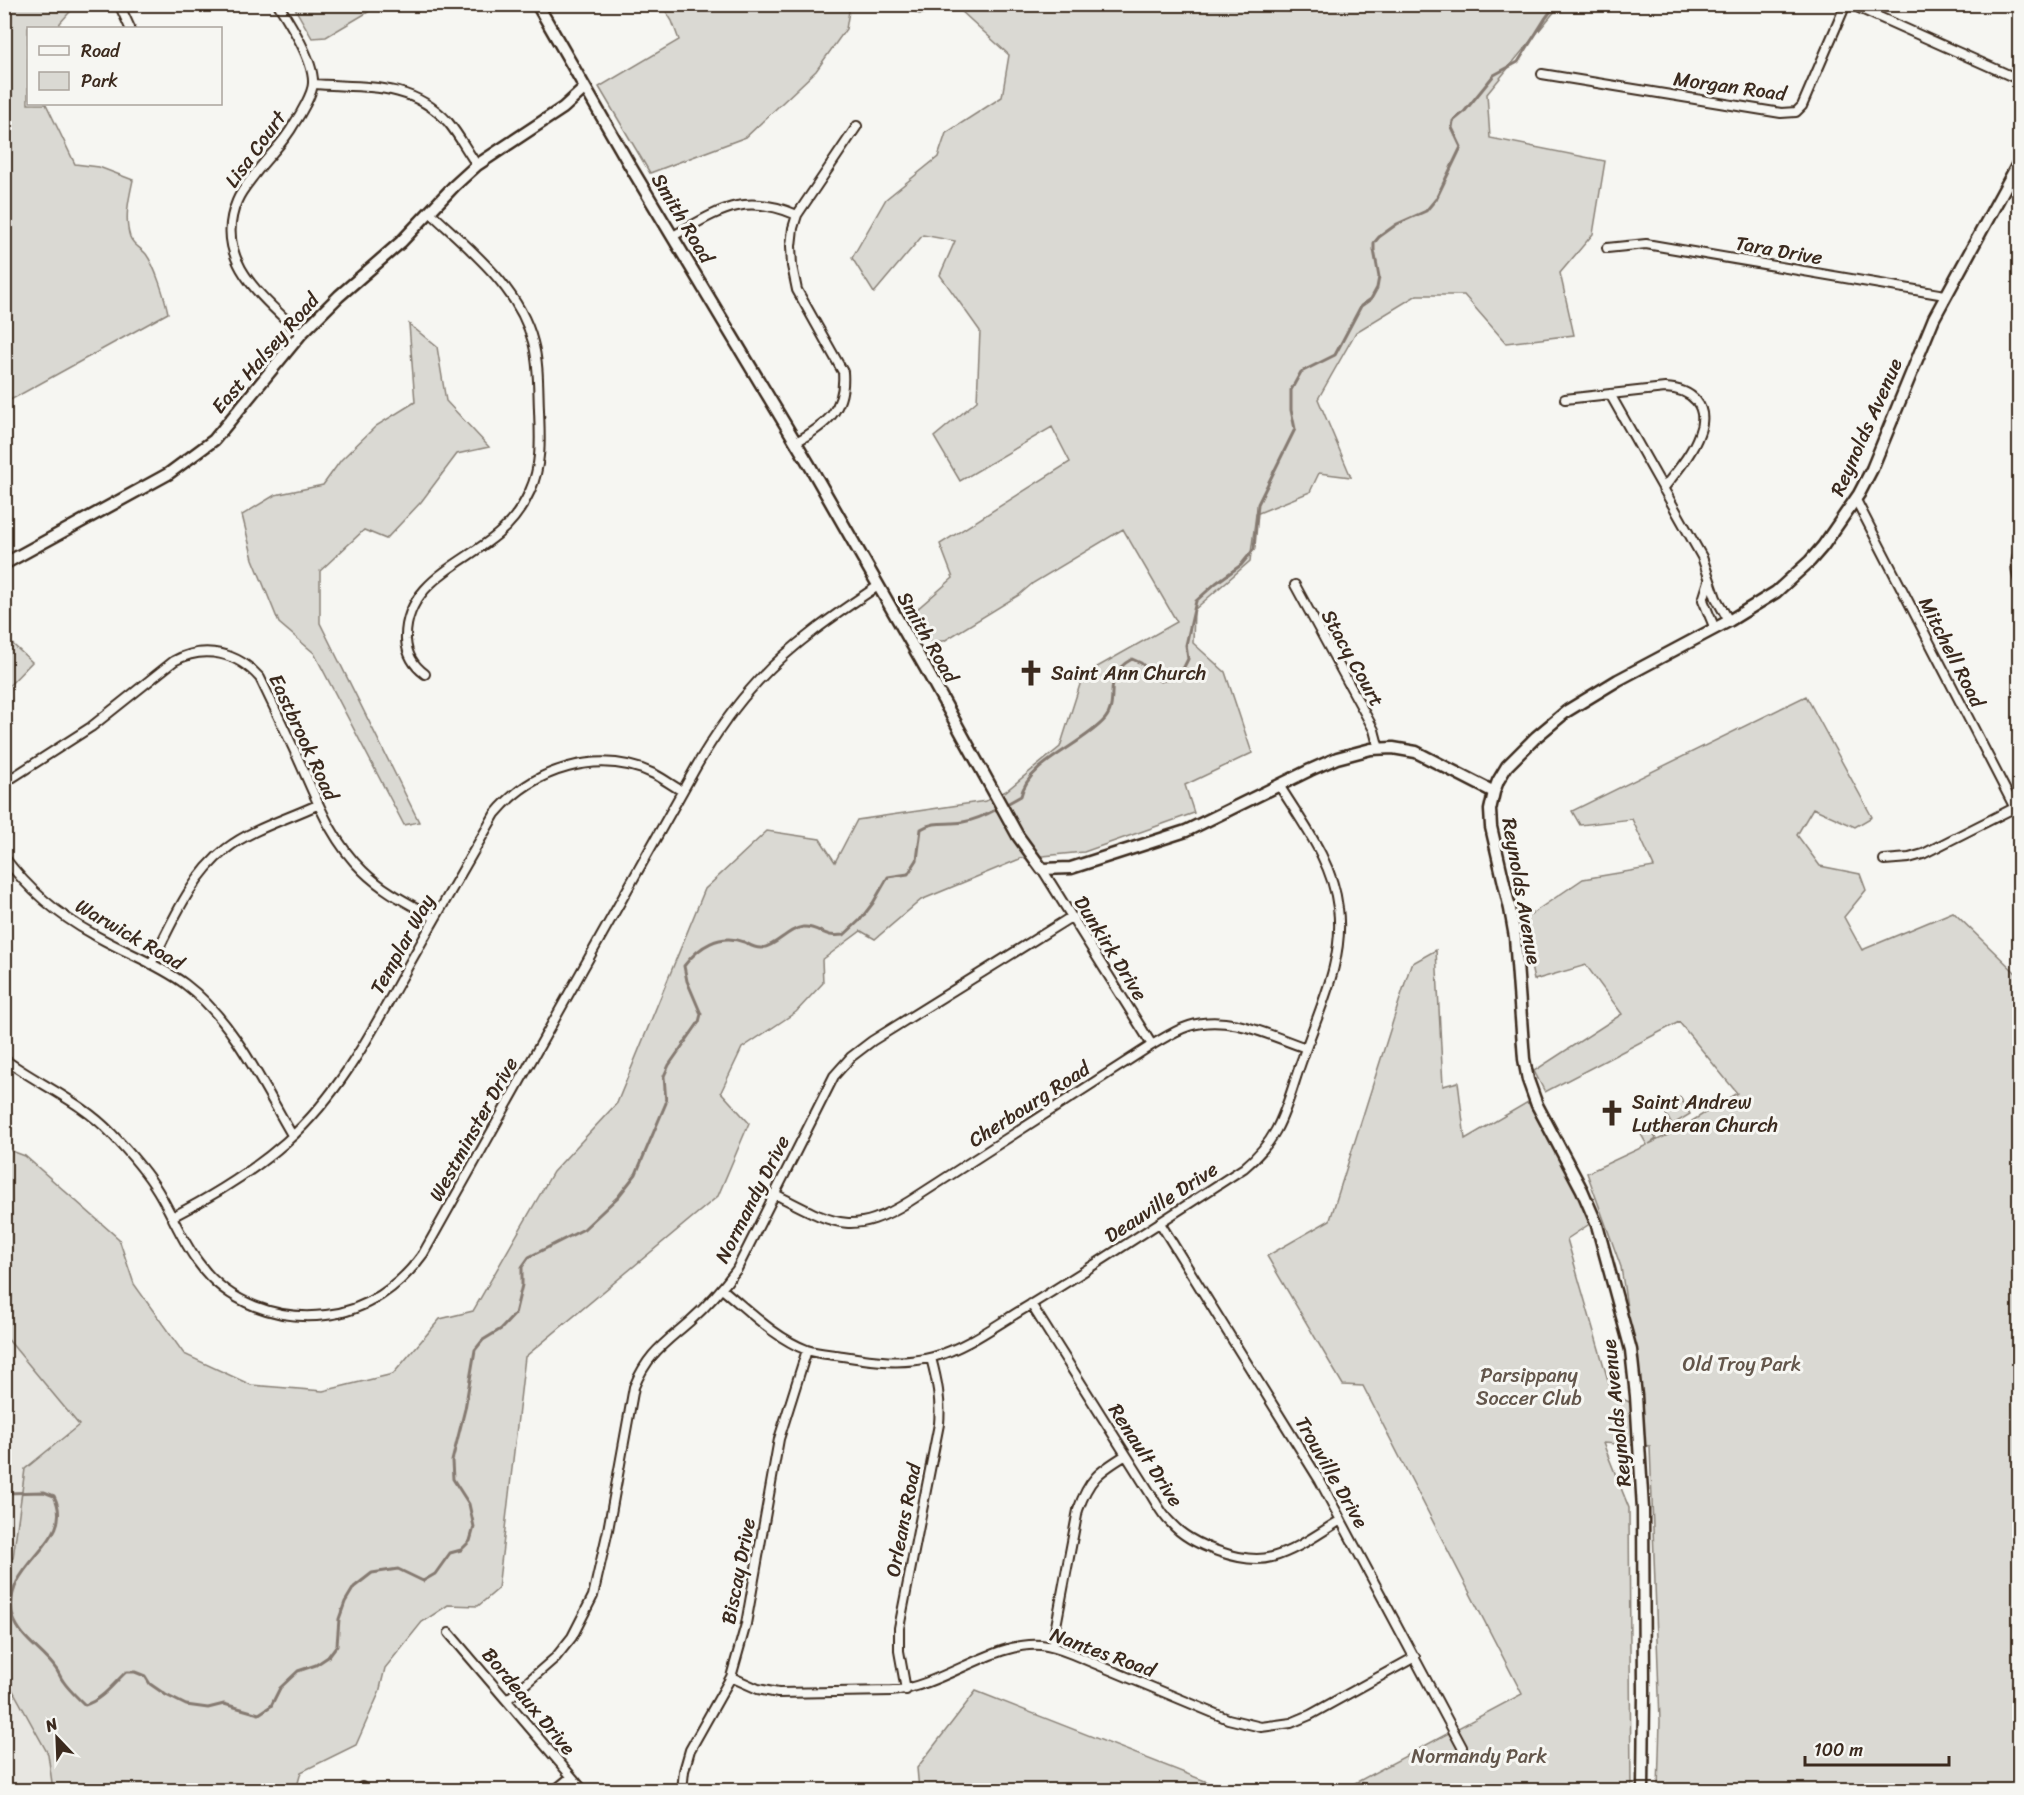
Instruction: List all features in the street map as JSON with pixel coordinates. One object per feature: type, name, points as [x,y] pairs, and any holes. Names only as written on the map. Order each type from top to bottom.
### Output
[{"type":"street","points":[[118,4],[130,27]]},
{"type":"street","points":[[278,4],[306,54],[314,84],[395,89],[412,96],[430,105],[449,124],[477,165]]},
{"type":"street","name":"Smith Road","points":[[537,4],[796,442],[1018,836],[1042,869]]},
{"type":"street","name":"Morgan Road","points":[[1542,74],[1781,113],[1796,112],[1802,106],[1846,4]]},
{"type":"street","points":[[1850,4],[2019,80]]},
{"type":"street","name":"Lisa Court","points":[[301,334],[243,276],[235,258],[231,220],[238,200],[262,164],[289,134],[314,84]]},
{"type":"street","name":"East Halsey Road","points":[[4,564],[168,474],[214,440],[301,334],[339,296],[401,242],[477,165],[563,108],[585,88]]},
{"type":"street","points":[[796,442],[819,429],[834,413],[841,400],[844,385],[843,372],[797,290],[792,266],[793,228],[797,215],[857,126]]},
{"type":"street","name":"Reynolds Avenue","points":[[1642,1791],[1643,1509],[1631,1350],[1596,1225],[1582,1190],[1537,1105],[1528,1080],[1524,1059],[1515,937],[1491,827],[1490,810],[1494,792],[1507,766],[1567,711],[1618,680],[1729,621],[1776,592],[1810,561],[1842,522],[1856,500],[1872,469],[1917,356],[1945,296],[2019,159]]},
{"type":"street","points":[[673,236],[733,206],[756,204],[782,209],[797,215]]},
{"type":"street","points":[[425,674],[412,661],[407,649],[407,630],[415,605],[430,583],[440,574],[496,536],[516,515],[531,489],[537,471],[540,445],[536,357],[523,314],[501,281],[430,212]]},
{"type":"street","name":"Tara Drive","points":[[1607,248],[1646,244],[1945,296]]},
{"type":"street","points":[[1565,399],[1673,388],[1691,395],[1699,405],[1702,420],[1700,433],[1664,489]]},
{"type":"street","points":[[1610,394],[1701,557],[1709,581],[1729,621]]},
{"type":"street","name":"Mitchell Road","points":[[1856,500],[2019,818]]},
{"type":"street","points":[[2019,548],[2016,559],[2019,583]]},
{"type":"street","points":[[1709,581],[1703,600],[1714,629]]},
{"type":"street","name":"Stacy Court","points":[[1294,585],[1374,730],[1379,749]]},
{"type":"street","name":"Westminster Drive","points":[[4,1059],[99,1121],[147,1174],[198,1262],[211,1277],[238,1298],[266,1311],[298,1317],[331,1315],[369,1302],[401,1281],[423,1254],[682,791],[717,733],[759,680],[805,638],[878,586]]},
{"type":"street","name":"Eastbrook Road","points":[[4,783],[91,727],[174,660],[190,653],[216,652],[235,657],[260,678],[317,805],[339,843],[364,872],[402,899],[435,918]]},
{"type":"street","points":[[1042,869],[1071,868],[1186,831],[1337,758],[1379,749],[1404,749],[1423,755],[1494,792]]},
{"type":"street","name":"Templar Way","points":[[172,1217],[207,1199],[267,1157],[292,1135],[339,1083],[361,1050],[495,814],[513,795],[540,777],[577,764],[603,762],[654,774],[682,791]]},
{"type":"street","name":"Deauville Drive","points":[[722,1289],[774,1331],[807,1350],[883,1362],[932,1358],[967,1343],[1244,1168],[1265,1148],[1281,1121],[1330,981],[1335,962],[1339,923],[1335,888],[1322,854],[1280,785]]},
{"type":"street","points":[[151,964],[196,881],[218,856],[244,837],[317,805]]},
{"type":"street","points":[[1884,860],[1910,858],[1929,852],[2014,808]]},
{"type":"street","name":"Warwick Road","points":[[4,857],[27,884],[55,909],[93,935],[170,974],[214,1013],[245,1055],[292,1135]]},
{"type":"street","name":"Dunkirk Drive","points":[[1042,869],[1152,1045]]},
{"type":"street","name":"Normandy Drive","points":[[507,1700],[556,1658],[572,1637],[593,1596],[607,1538],[634,1387],[642,1367],[654,1351],[691,1320],[722,1289],[747,1252],[826,1087],[851,1057],[872,1041],[1071,917]]},
{"type":"street","name":"Cherbourg Road","points":[[775,1194],[831,1221],[857,1224],[882,1217],[1152,1045],[1191,1025],[1219,1021],[1232,1023],[1306,1048]]},
{"type":"street","name":"Trouville Drive","points":[[1160,1223],[1295,1438],[1462,1747]]},
{"type":"street","name":"Renault Drive","points":[[1031,1304],[1170,1523],[1196,1541],[1234,1556],[1257,1560],[1283,1553],[1341,1520]]},
{"type":"street","name":"Biscay Drive","points":[[682,1791],[684,1771],[690,1750],[731,1677],[746,1624],[779,1439],[807,1350]]},
{"type":"street","name":"Orleans Road","points":[[906,1690],[899,1651],[899,1628],[940,1407],[932,1358]]},
{"type":"street","points":[[1052,1647],[1083,1494],[1089,1483],[1126,1455]]},
{"type":"street","name":"Bordeaux Drive","points":[[449,1633],[583,1791]]},
{"type":"street","name":"Nantes Road","points":[[731,1677],[758,1689],[778,1693],[906,1690],[932,1682],[1004,1650],[1023,1645],[1052,1647],[1228,1719],[1261,1726],[1291,1722],[1310,1715],[1414,1657]]},
{"type":"street","points":[[555,1791],[571,1777]]},
{"type":"shaded area","points":[[4,1336],[79,1425],[25,1469],[13,1559],[5,1561]]},
{"type":"shaded area","points":[[4,1676],[48,1754],[53,1790],[5,1790]]},
{"type":"green space","points":[[12,5],[76,5],[59,27],[27,27],[27,105],[46,105],[75,164],[99,167],[133,180],[127,216],[128,230],[133,242],[146,254],[153,266],[168,313],[5,403],[4,15]]},
{"type":"green space","points":[[293,5],[380,5],[326,37],[312,38]]},
{"type":"green space","points":[[662,5],[850,5],[846,29],[816,71],[746,137],[650,173],[599,87],[679,40],[672,21]]},
{"type":"green space","points":[[904,5],[1560,5],[1487,94],[1490,138],[1605,161],[1593,234],[1560,273],[1574,335],[1506,343],[1464,295],[1417,295],[1356,332],[1318,399],[1351,477],[1319,473],[1310,492],[1256,514],[1250,561],[1194,610],[1193,643],[1225,672],[1252,753],[1185,785],[1194,813],[1084,852],[1022,858],[921,900],[875,939],[861,931],[822,960],[823,983],[796,1012],[742,1048],[721,1092],[749,1123],[718,1196],[525,1357],[498,1589],[478,1606],[448,1605],[422,1622],[385,1668],[379,1693],[356,1745],[301,1772],[296,1790],[53,1790],[48,1754],[5,1676],[5,1561],[13,1558],[25,1469],[79,1425],[5,1336],[4,1148],[25,1156],[119,1239],[134,1284],[184,1354],[251,1385],[323,1391],[393,1374],[440,1319],[473,1311],[553,1172],[617,1103],[705,889],[767,831],[820,839],[835,862],[857,820],[986,801],[1006,791],[1060,747],[1083,675],[1177,622],[1123,529],[1033,583],[1019,595],[944,641],[923,641],[908,617],[953,578],[940,544],[1070,462],[1052,427],[960,481],[934,437],[977,401],[980,331],[940,275],[955,241],[923,235],[874,293],[852,258],[886,199],[938,157],[946,133],[1002,97],[1009,55],[960,10],[919,14]]},
{"type":"green space","points":[[409,324],[437,347],[446,401],[489,447],[457,454],[421,502],[386,539],[364,530],[320,571],[320,623],[419,822],[404,825],[314,653],[279,623],[253,559],[242,515],[275,495],[323,485],[341,460],[376,426],[415,402]]},
{"type":"green space","points":[[4,637],[32,662],[5,690]]},
{"type":"green space","points":[[1806,696],[1872,817],[1855,827],[1813,808],[1797,835],[1820,866],[1860,874],[1866,890],[1844,917],[1862,950],[1953,912],[2019,976],[2019,1790],[1658,1790],[1660,1721],[1650,1446],[1603,1443],[1629,1508],[1631,1790],[1342,1790],[1522,1694],[1363,1386],[1343,1385],[1267,1256],[1330,1220],[1411,964],[1436,950],[1443,1086],[1458,1082],[1465,1139],[1528,1102],[1580,1196],[1591,1223],[1567,1239],[1612,1394],[1638,1406],[1643,1416],[1621,1267],[1587,1173],[1647,1145],[1638,1129],[1648,1124],[1656,1139],[1649,1144],[1676,1131],[1737,1093],[1679,1022],[1545,1092],[1534,1071],[1622,1014],[1586,965],[1534,980],[1521,921],[1583,879],[1654,867],[1632,819],[1580,825],[1572,811]]},
{"type":"green space","points":[[1680,1097],[1690,1114],[1672,1125],[1662,1107]]},
{"type":"green space","points":[[976,1691],[1228,1790],[919,1790],[917,1768]]},
{"type":"waterway","points":[[1005,805],[1021,796],[1034,773],[1105,719],[1111,704],[1113,681],[1122,666],[1132,659],[1141,663],[1160,681],[1171,679],[1182,671],[1188,659],[1186,645],[1196,601],[1241,565],[1254,549],[1258,504],[1295,429],[1291,410],[1291,390],[1301,372],[1335,355],[1361,306],[1371,299],[1377,288],[1379,277],[1374,243],[1397,224],[1426,211],[1436,199],[1461,147],[1452,128],[1453,121],[1464,112],[1494,75],[1518,62],[1556,4]]},
{"type":"waterway","points":[[4,1493],[44,1492],[54,1496],[59,1513],[56,1527],[17,1582],[12,1598],[13,1617],[21,1632],[51,1663],[62,1680],[85,1705],[102,1696],[126,1672],[135,1672],[145,1676],[150,1684],[166,1695],[186,1705],[208,1708],[224,1704],[259,1714],[271,1706],[280,1688],[298,1671],[316,1665],[328,1657],[337,1645],[339,1619],[354,1587],[372,1573],[398,1569],[423,1581],[435,1574],[450,1553],[461,1550],[470,1541],[474,1527],[469,1504],[453,1479],[452,1461],[465,1409],[475,1350],[483,1340],[501,1329],[515,1314],[522,1285],[522,1267],[529,1257],[584,1229],[618,1197],[636,1174],[666,1103],[664,1076],[699,1022],[701,1014],[687,981],[684,966],[703,947],[718,940],[735,940],[762,948],[797,928],[803,927],[813,928],[830,935],[844,935],[873,903],[888,877],[908,874],[917,860],[921,829],[936,824],[968,821],[999,808]]},
{"type":"place","name":"Saint Ann Church","points":[[1031,673]]},
{"type":"place","name":"Saint Andrew Lutheran Church","points":[[1612,1113]]},
{"type":"park label","name":"Old Troy Park","points":[[1742,1364]]},
{"type":"park label","name":"Parsippany Soccer Club","points":[[1529,1386]]},
{"type":"park label","name":"Normandy Park","points":[[1479,1756]]}]
